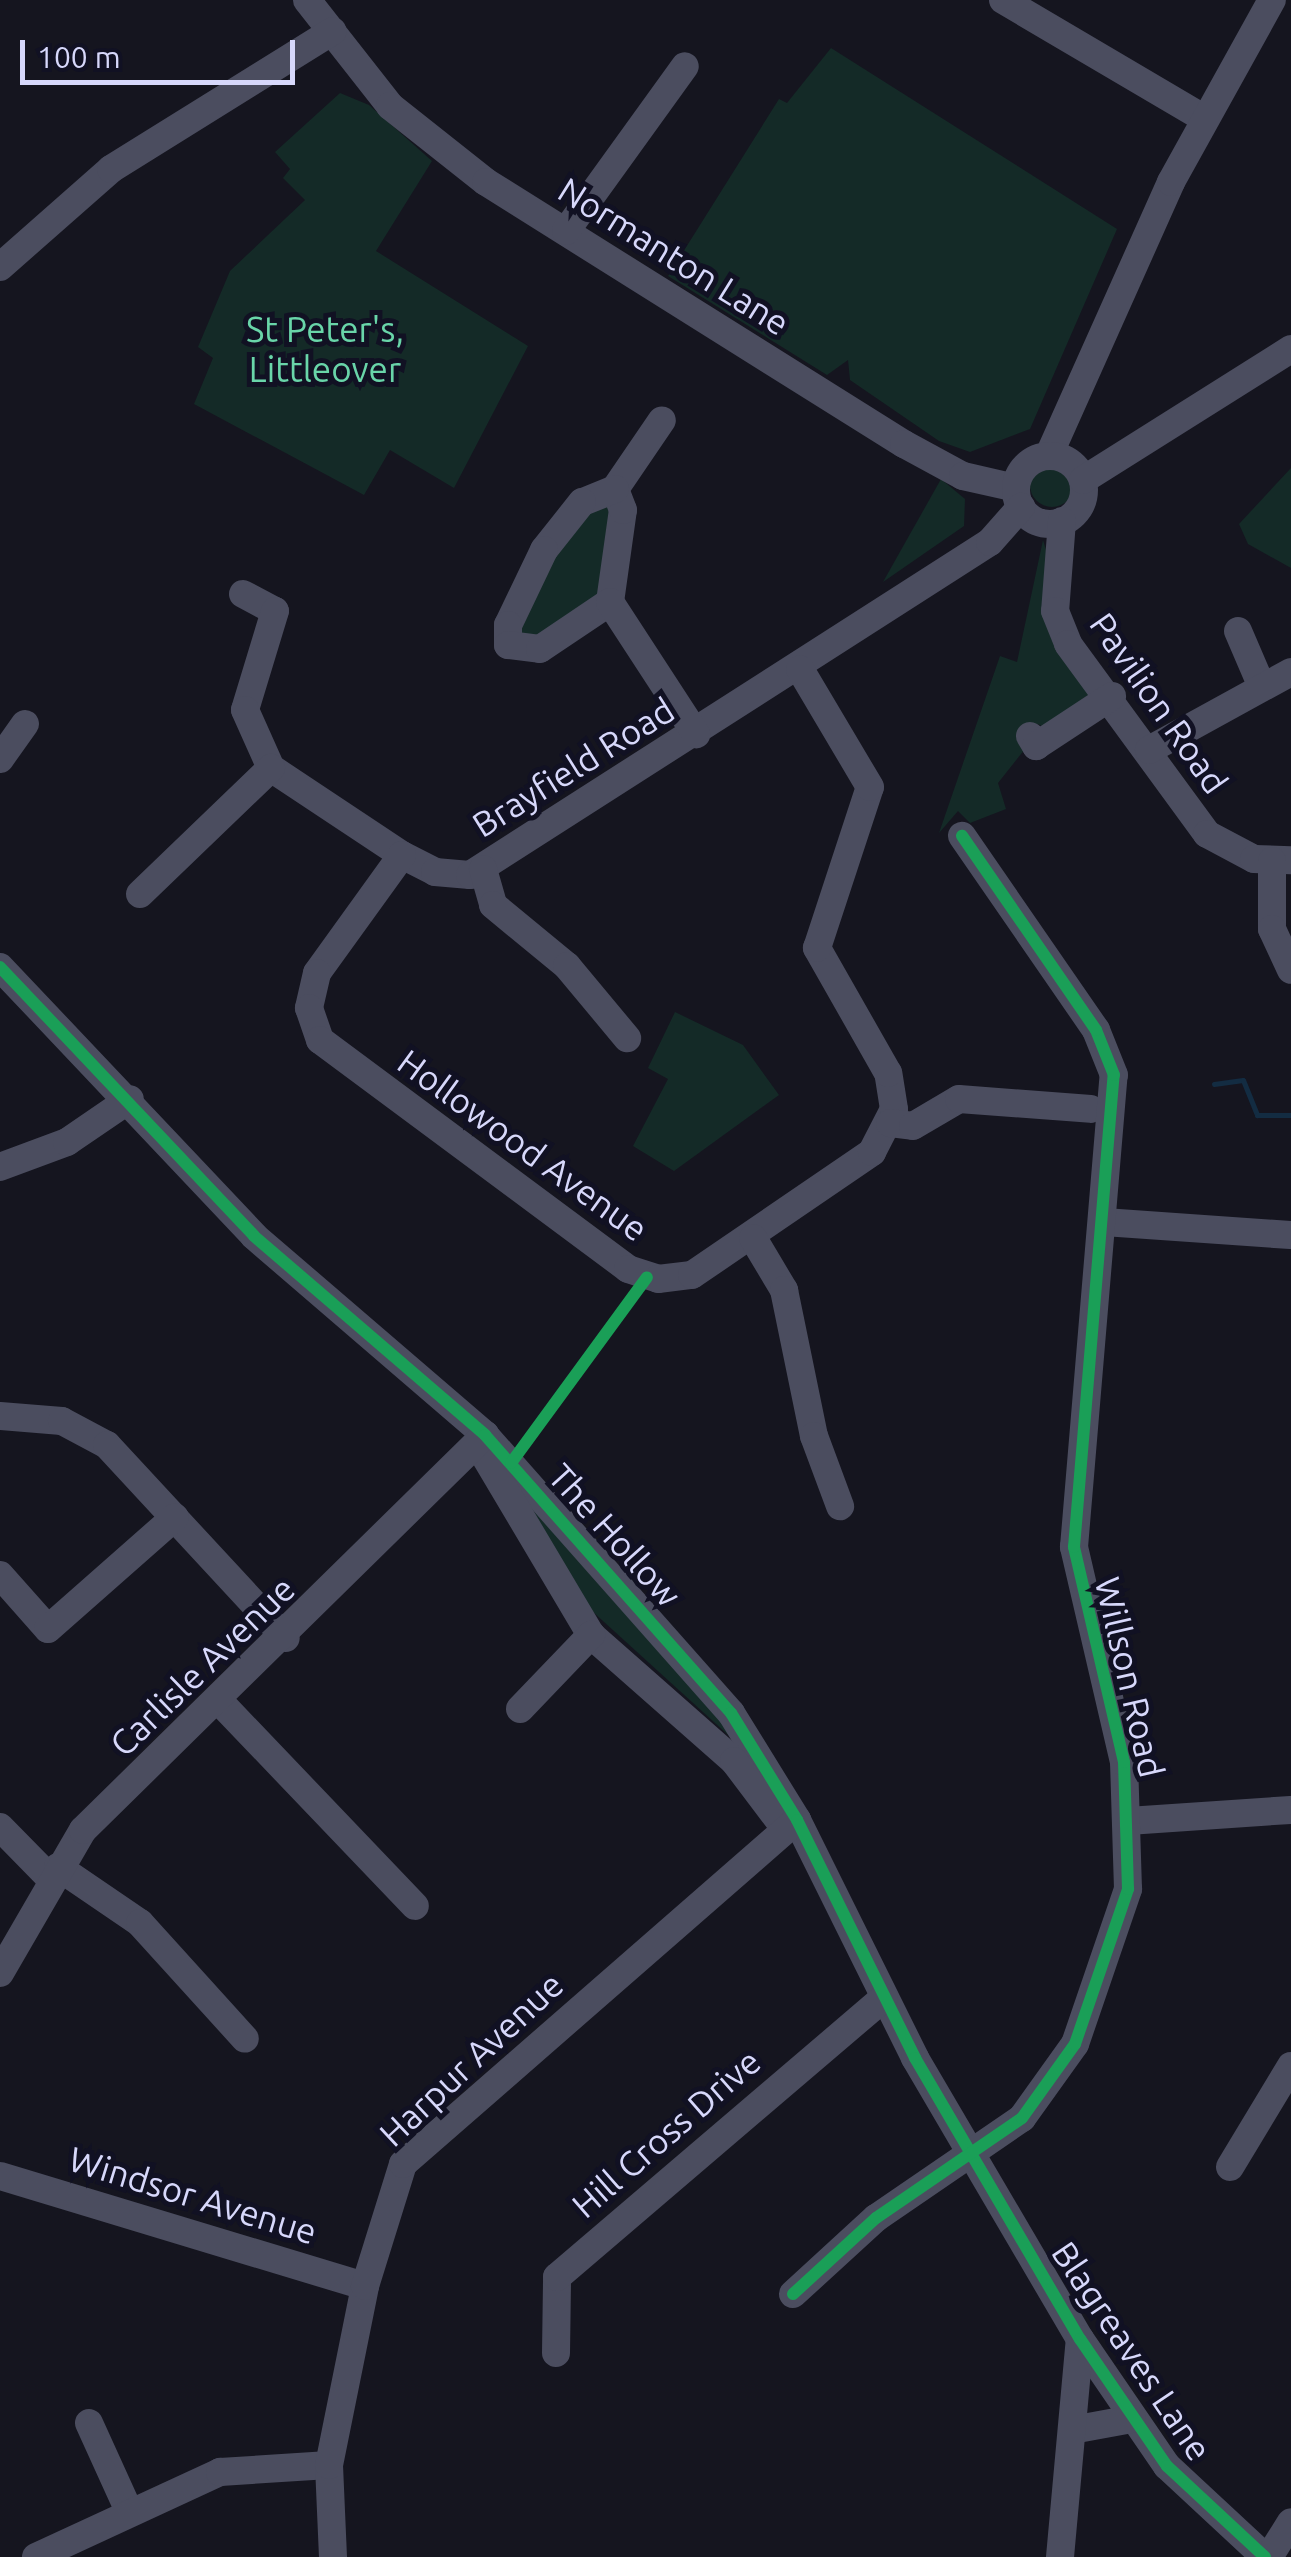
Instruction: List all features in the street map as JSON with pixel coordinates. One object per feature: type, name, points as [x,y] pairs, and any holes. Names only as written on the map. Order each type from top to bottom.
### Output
[{"type":"street","name":"Normanton Lane","points":[[307,0],[401,115],[566,231],[904,444],[962,476],[1018,498]]},
{"type":"street","points":[[1003,0],[1204,119]]},
{"type":"street","points":[[1083,480],[1082,502],[1062,522],[1038,522],[1018,498],[1023,468],[1050,456],[1204,119],[1277,10]]},
{"type":"street","points":[[0,267],[111,170],[333,31]]},
{"type":"street","points":[[566,231],[684,66]]},
{"type":"street","points":[[1083,480],[1291,349]]},
{"type":"street","points":[[610,602],[540,649],[508,645],[508,625],[544,550],[582,502],[615,489],[662,420]]},
{"type":"street","points":[[1050,456],[1083,480]]},
{"type":"street","points":[[615,489],[623,510],[610,602],[696,734]]},
{"type":"street","name":"Brayfield Road","points":[[271,768],[402,855],[450,875],[483,868],[800,668],[990,542],[1018,498]]},
{"type":"street","name":"Pavilion Road","points":[[1062,522],[1057,622],[1207,834],[1282,861]]},
{"type":"street","points":[[140,894],[271,768],[245,710],[275,611],[244,594]]},
{"type":"street","points":[[1238,630],[1262,687]]},
{"type":"street","points":[[800,668],[870,787],[817,948],[888,1073],[890,1123],[913,1126],[959,1099],[1092,1109]]},
{"type":"street","points":[[1149,750],[1291,672]]},
{"type":"street","points":[[1030,736],[1036,746],[1112,696]]},
{"type":"street","points":[[0,759],[25,724]]},
{"type":"street","name":"Willson Road","points":[[793,2294],[876,2218],[974,2156],[1022,2118],[1081,2030],[1122,1922],[1128,1822],[1124,1762],[1074,1546],[1104,1222],[1111,1063],[962,836]]},
{"type":"street","name":"Hollowood Avenue","points":[[402,855],[311,989],[311,1023],[335,1057],[638,1274],[692,1276],[753,1238],[872,1152],[890,1123]]},
{"type":"street","points":[[1282,861],[1272,929],[1291,970]]},
{"type":"street","points":[[483,868],[492,905],[566,966],[627,1038]]},
{"type":"street","name":"The Hollow","points":[[0,967],[130,1099],[254,1236],[481,1438],[720,1700],[974,2156]]},
{"type":"street","points":[[0,1166],[67,1142],[130,1099]]},
{"type":"street","points":[[1104,1222],[1291,1234]]},
{"type":"street","points":[[753,1238],[790,1310],[814,1436],[840,1506]]},
{"type":"street","points":[[0,1416],[62,1421],[108,1445],[286,1638]]},
{"type":"street","points":[[481,1438],[591,1636],[734,1762],[792,1824]]},
{"type":"street","name":"Carlisle Avenue","points":[[0,1973],[54,1873],[83,1830],[286,1638],[481,1438]]},
{"type":"street","points":[[0,1575],[48,1629],[175,1516]]},
{"type":"street","points":[[520,1708],[591,1636]]},
{"type":"street","points":[[220,1702],[415,1906]]},
{"type":"street","points":[[1128,1822],[1291,1810]]},
{"type":"street","name":"Harpur Avenue","points":[[333,2557],[329,2465],[365,2286],[403,2164],[792,1824]]},
{"type":"street","points":[[0,1827],[54,1873],[140,1923],[244,2039]]},
{"type":"street","name":"Hill Cross Drive","points":[[556,2353],[557,2277],[884,1998]]},
{"type":"street","points":[[1230,2167],[1291,2066]]},
{"type":"street","name":"Blagreaves Lane","points":[[974,2156],[1080,2339],[1132,2419],[1199,2502],[1267,2557]]},
{"type":"street","name":"Windsor Avenue","points":[[0,2176],[365,2286]]},
{"type":"street","points":[[1060,2557],[1080,2339]]},
{"type":"street","points":[[1072,2430],[1132,2419]]},
{"type":"street","points":[[89,2423],[129,2511]]},
{"type":"street","points":[[36,2557],[220,2472],[329,2465]]},
{"type":"street","points":[[1267,2557],[1291,2522]]},
{"type":"green space","points":[[831,48],[1117,229],[1030,429],[970,452],[939,441],[850,380],[848,360],[827,375],[668,276],[779,99],[787,103]]},
{"type":"green space","name":"St Peter's, Littleover","points":[[340,93],[369,105],[432,161],[376,251],[528,346],[454,488],[390,450],[364,495],[194,404],[213,358],[198,347],[230,271],[305,200],[283,178],[290,169],[275,152]]},
{"type":"green space","points":[[1052,463],[1068,469],[1074,485],[1068,501],[1052,507],[1036,501],[1030,485],[1036,469]]},
{"type":"green space","points":[[1291,468],[1291,568],[1248,544],[1239,524]]},
{"type":"green space","points":[[941,479],[965,499],[964,526],[883,582]]},
{"type":"green space","points":[[588,506],[610,506],[607,593],[532,647],[513,624]]},
{"type":"green space","points":[[1043,540],[1091,699],[1047,729],[1038,724],[1018,736],[1025,749],[998,783],[1006,809],[970,823],[958,811],[939,833],[1000,656],[1017,662]]},
{"type":"green space","points":[[675,1012],[743,1045],[779,1095],[674,1171],[633,1146],[668,1079],[648,1068]]},
{"type":"green space","points":[[512,1477],[720,1709],[737,1743],[592,1611]]},
{"type":"waterway","points":[[1214,1084],[1243,1080],[1257,1115],[1291,1115]]},
{"type":"cycle path","points":[[793,2294],[876,2218],[1022,2118],[1075,2044],[1128,1889],[1124,1762],[1074,1547],[1114,1075],[1096,1030],[962,836]]},
{"type":"cycle path","points":[[0,967],[254,1236],[485,1435],[731,1713],[797,1820],[915,2058],[1080,2339],[1167,2466],[1265,2557]]},
{"type":"cycle path","points":[[511,1463],[647,1277]]}]
